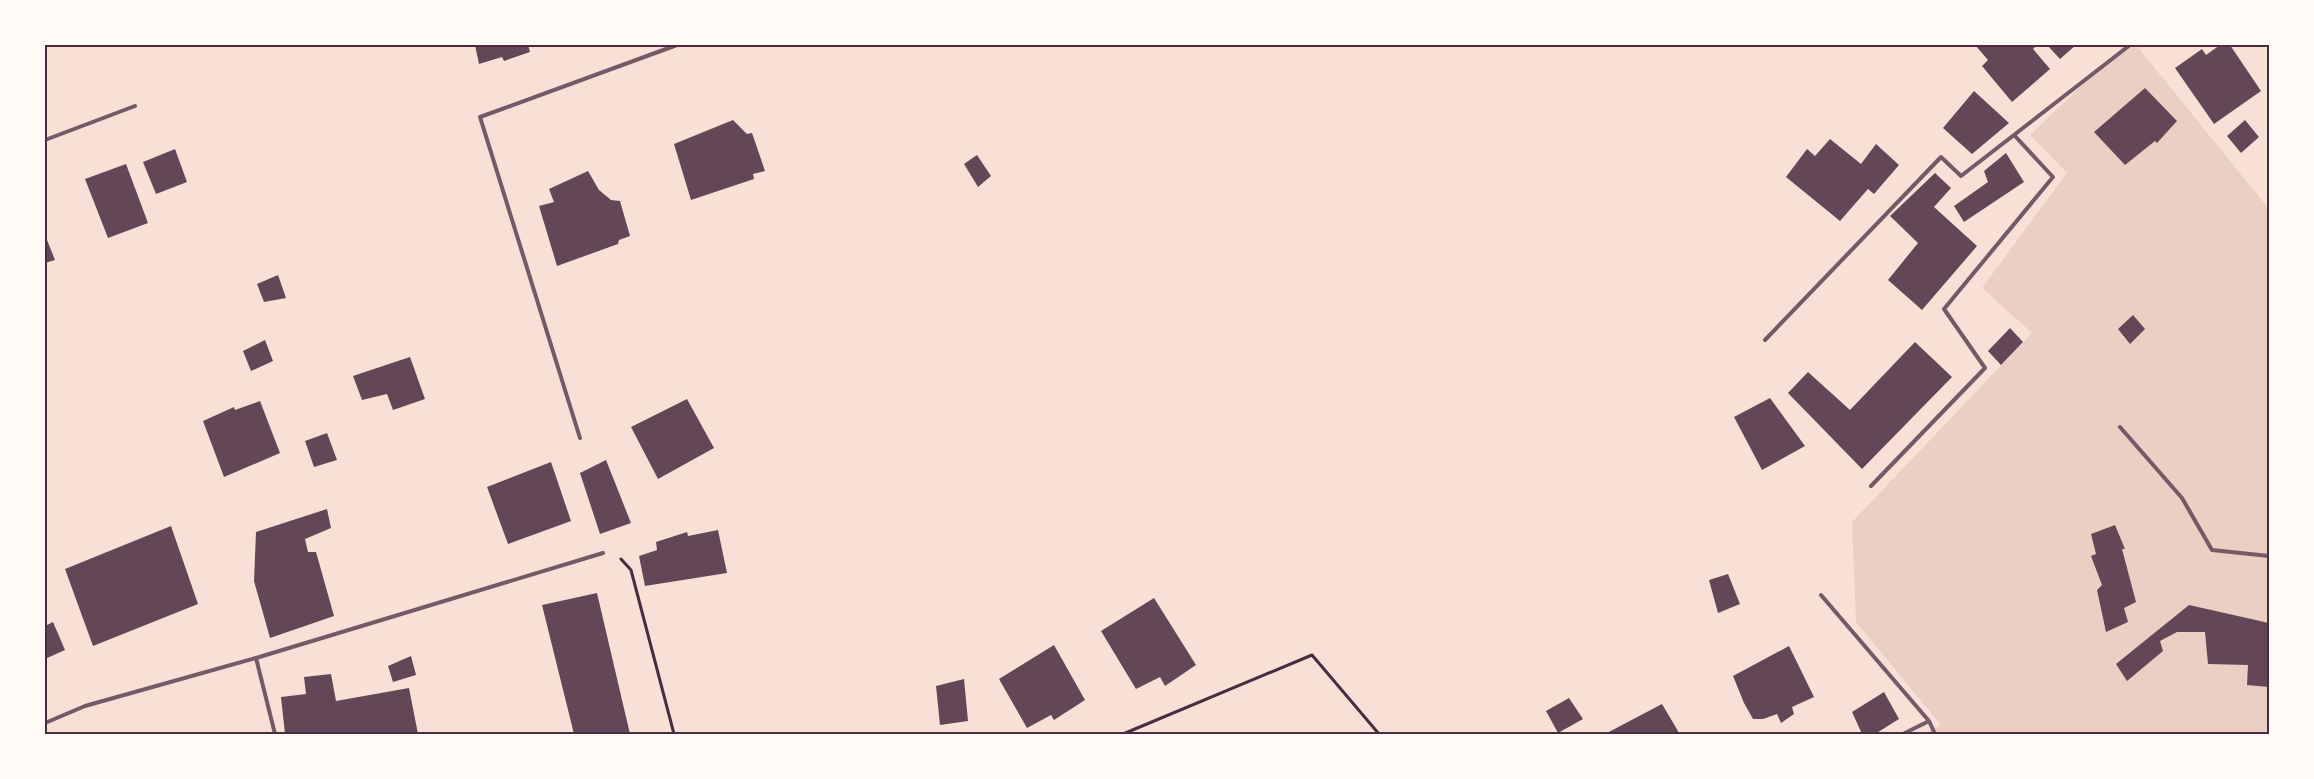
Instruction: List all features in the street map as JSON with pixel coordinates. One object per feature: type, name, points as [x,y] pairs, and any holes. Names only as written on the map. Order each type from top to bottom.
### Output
[{"type":"lane","points":[[580,438],[480,117],[677,45]]},
{"type":"lane","points":[[1765,340],[1941,157],[1961,176],[2130,45]]},
{"type":"lane","points":[[45,140],[135,106]]},
{"type":"lane","points":[[1871,486],[1985,368],[1944,309],[2053,177],[2014,135]]},
{"type":"lane","points":[[2120,426],[2182,498],[2212,550],[2269,556]]},
{"type":"lane","points":[[45,723],[85,706],[256,658],[602,553]]},
{"type":"lane","points":[[1821,595],[1929,721],[1935,734]]},
{"type":"lane","points":[[256,658],[275,734]]},
{"type":"lane","points":[[1903,734],[1929,721]]},
{"type":"path","points":[[602,553],[618,556],[630,570],[674,734]]},
{"type":"path","points":[[1123,734],[1312,655],[1379,734]]},
{"type":"shaded area","points":[[2124,45],[2136,45],[2269,209],[2269,734],[1923,734],[1941,725],[1856,622],[1852,522],[2032,333],[1982,288],[2067,173],[2030,135]]},
{"type":"building","points":[[475,45],[528,45],[530,52],[504,61],[502,57],[479,64]]},
{"type":"building","points":[[1975,45],[2037,45],[2033,49],[2050,69],[2012,102],[1982,66],[1988,60]]},
{"type":"building","points":[[2047,45],[2076,45],[2060,59]]},
{"type":"building","points":[[2220,45],[2230,45],[2261,91],[2214,124],[2175,68],[2202,49],[2206,55]]},
{"type":"building","points":[[2145,88],[2177,121],[2157,143],[2155,141],[2125,165],[2094,132]]},
{"type":"building","points":[[1974,91],[2009,123],[1972,154],[1943,128]]},
{"type":"building","points":[[733,120],[747,134],[752,133],[765,171],[753,174],[754,179],[691,200],[674,144]]},
{"type":"building","points":[[2245,120],[2259,137],[2241,153],[2227,136]]},
{"type":"building","points":[[1830,139],[1861,164],[1876,144],[1899,165],[1874,194],[1868,189],[1840,221],[1786,177],[1807,149],[1815,156]]},
{"type":"building","points":[[175,149],[187,182],[156,194],[143,162]]},
{"type":"building","points":[[2006,153],[2024,182],[1964,222],[1954,206],[1988,182],[1984,171]]},
{"type":"building","points":[[977,155],[991,176],[978,187],[964,164]]},
{"type":"building","points":[[126,164],[148,223],[108,238],[85,179]]},
{"type":"building","points":[[588,171],[599,190],[611,200],[620,201],[630,236],[619,240],[618,244],[557,266],[539,206],[554,202],[549,189]]},
{"type":"building","points":[[1935,173],[1951,188],[1934,207],[1977,246],[1922,310],[1888,280],[1918,243],[1890,216]]},
{"type":"building","points":[[45,235],[55,260],[45,263]]},
{"type":"building","points":[[278,275],[286,298],[264,302],[257,284]]},
{"type":"building","points":[[2133,315],[2145,329],[2130,344],[2118,329]]},
{"type":"building","points":[[2010,328],[2023,342],[2001,365],[1988,351]]},
{"type":"building","points":[[265,340],[273,361],[251,371],[243,351]]},
{"type":"building","points":[[1915,342],[1952,377],[1862,469],[1788,393],[1808,372],[1850,410]]},
{"type":"building","points":[[410,357],[425,399],[393,410],[387,394],[362,400],[353,376]]},
{"type":"building","points":[[1770,398],[1805,446],[1762,470],[1734,417]]},
{"type":"building","points":[[687,399],[714,448],[658,479],[631,427]]},
{"type":"building","points":[[260,401],[280,453],[224,477],[203,421],[234,407],[235,410]]},
{"type":"building","points":[[327,433],[337,460],[314,467],[305,441]]},
{"type":"building","points":[[606,460],[631,523],[600,534],[580,473]]},
{"type":"building","points":[[551,462],[571,521],[508,544],[487,487]]},
{"type":"building","points":[[327,509],[331,528],[305,539],[308,552],[316,552],[334,616],[270,638],[254,581],[256,532]]},
{"type":"building","points":[[2115,525],[2125,549],[2122,549],[2136,602],[2124,608],[2128,622],[2106,632],[2097,590],[2102,585],[2091,556],[2096,554],[2091,534]]},
{"type":"building","points":[[171,526],[198,604],[93,646],[65,569]]},
{"type":"building","points":[[718,530],[727,573],[645,586],[639,556],[657,550],[656,542],[687,532],[688,536]]},
{"type":"building","points":[[1728,574],[1740,604],[1718,613],[1709,580]]},
{"type":"building","points":[[597,593],[630,734],[574,734],[542,605]]},
{"type":"building","points":[[1154,598],[1196,665],[1165,686],[1160,677],[1136,689],[1101,631]]},
{"type":"building","points":[[2189,605],[2269,623],[2269,687],[2247,685],[2248,665],[2208,664],[2205,632],[2177,632],[2160,641],[2163,651],[2127,681],[2116,664]]},
{"type":"building","points":[[53,622],[65,650],[45,659],[45,626]]},
{"type":"building","points":[[1054,645],[1085,700],[1054,720],[1051,715],[1027,728],[999,679]]},
{"type":"building","points":[[1789,646],[1814,697],[1792,707],[1794,714],[1781,723],[1777,714],[1763,719],[1753,719],[1733,676]]},
{"type":"building","points":[[411,656],[416,675],[393,682],[388,666]]},
{"type":"building","points":[[331,674],[336,701],[409,688],[418,734],[285,734],[281,697],[306,694],[304,677]]},
{"type":"building","points":[[964,679],[968,721],[940,725],[936,686]]},
{"type":"building","points":[[1884,692],[1899,719],[1875,734],[1862,734],[1852,712]]},
{"type":"building","points":[[1569,698],[1583,719],[1558,733],[1546,711]]},
{"type":"building","points":[[1662,704],[1678,731],[1677,734],[1605,734]]}]
